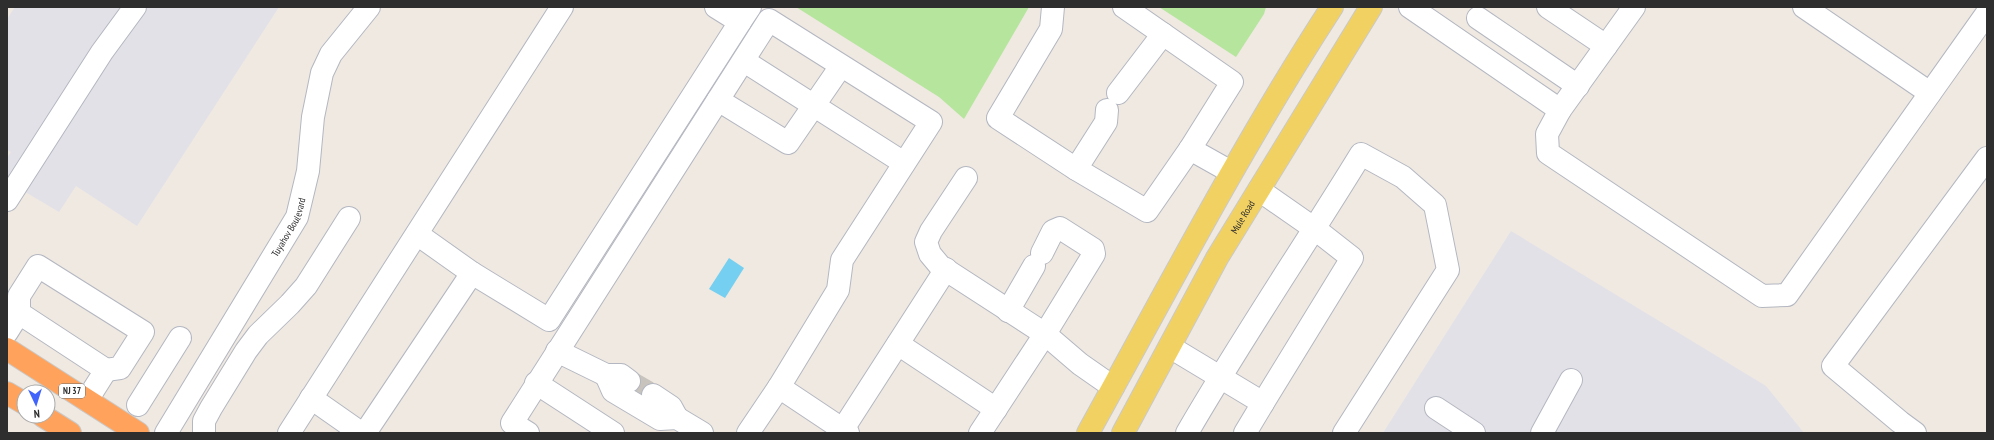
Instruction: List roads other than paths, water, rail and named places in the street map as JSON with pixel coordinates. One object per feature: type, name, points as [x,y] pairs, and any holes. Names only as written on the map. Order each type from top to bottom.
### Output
[{"type":"highway","name":"NJ 37","points":[[7,348],[138,433]]},
{"type":"highway","points":[[7,393],[16,399]]},
{"type":"highway","points":[[56,424],[70,433]]},
{"type":"main road","points":[[1088,433],[1231,172],[1295,64],[1332,7]]},
{"type":"main road","name":"Mule Road","points":[[1123,433],[1170,347],[1198,291],[1371,7]]},
{"type":"main road","points":[[1231,172],[1259,190]]},
{"type":"street","points":[[7,200],[102,52],[135,7]]},
{"type":"street","name":"Tuyahov Boulevard","points":[[166,433],[297,217],[308,170],[313,117],[322,73],[331,54],[370,7]]},
{"type":"street","points":[[289,433],[562,7]]},
{"type":"street","points":[[417,234],[472,273],[549,320],[745,14],[716,7]]},
{"type":"street","points":[[1053,7],[1051,29],[998,118],[1076,169],[1147,211],[1190,150],[1232,82],[1124,7]]},
{"type":"street","points":[[1410,7],[1462,41],[1560,110]]},
{"type":"street","points":[[1548,7],[1606,46]]},
{"type":"street","points":[[1634,7],[1560,110],[1547,134],[1548,153],[1762,296],[1787,295],[1987,13]]},
{"type":"street","points":[[1804,7],[1930,93]]},
{"type":"street","points":[[1462,41],[1474,13],[1578,86]]},
{"type":"street","points":[[528,433],[512,423],[536,383],[770,20],[931,122],[842,260],[838,290],[779,387],[748,433]]},
{"type":"street","points":[[1076,169],[1106,122],[1112,102],[1163,34]]},
{"type":"street","points":[[744,61],[904,163]]},
{"type":"street","points":[[718,100],[788,143],[841,66]]},
{"type":"street","points":[[1190,150],[1231,172]]},
{"type":"street","points":[[1187,433],[1220,376],[1315,229],[1361,154],[1403,177],[1435,205],[1448,270],[1344,433]]},
{"type":"street","points":[[1915,433],[1833,366],[1987,158]]},
{"type":"street","points":[[966,178],[930,231],[926,242],[930,254],[946,269],[1045,334],[1080,364],[1113,388]]},
{"type":"street","points":[[1245,433],[1352,258],[1315,229],[1259,190]]},
{"type":"street","points":[[204,433],[204,421],[246,351],[258,335],[306,286],[349,218]]},
{"type":"street","points":[[980,433],[1045,334],[1094,254],[1093,249],[1060,228],[1053,230],[1008,311]]},
{"type":"street","points":[[7,332],[19,313],[19,296],[38,266],[143,332],[120,368],[106,370],[19,313]]},
{"type":"street","points":[[779,387],[846,431],[898,344],[946,269]]},
{"type":"street","points":[[365,433],[472,273]]},
{"type":"street","points":[[138,405],[180,338]]},
{"type":"street","points":[[898,344],[996,409]]},
{"type":"street","points":[[134,346],[163,364]]},
{"type":"street","points":[[1170,347],[1263,403]]},
{"type":"street","points":[[557,351],[606,375],[621,375],[629,381]]},
{"type":"street","points":[[87,400],[106,370]]},
{"type":"street","points":[[606,375],[613,391],[660,419],[677,418]]},
{"type":"street","points":[[1542,433],[1570,380]]},
{"type":"street","points":[[536,383],[613,433]]},
{"type":"street","points":[[653,395],[671,407],[677,418],[702,433]]},
{"type":"street","points":[[311,398],[361,433]]},
{"type":"street","points":[[1436,408],[1474,433]]},
{"type":"water","points":[[729,258],[744,268],[725,298],[709,289]]},
{"type":"tunnel","points":[[629,381],[653,395]]}]
